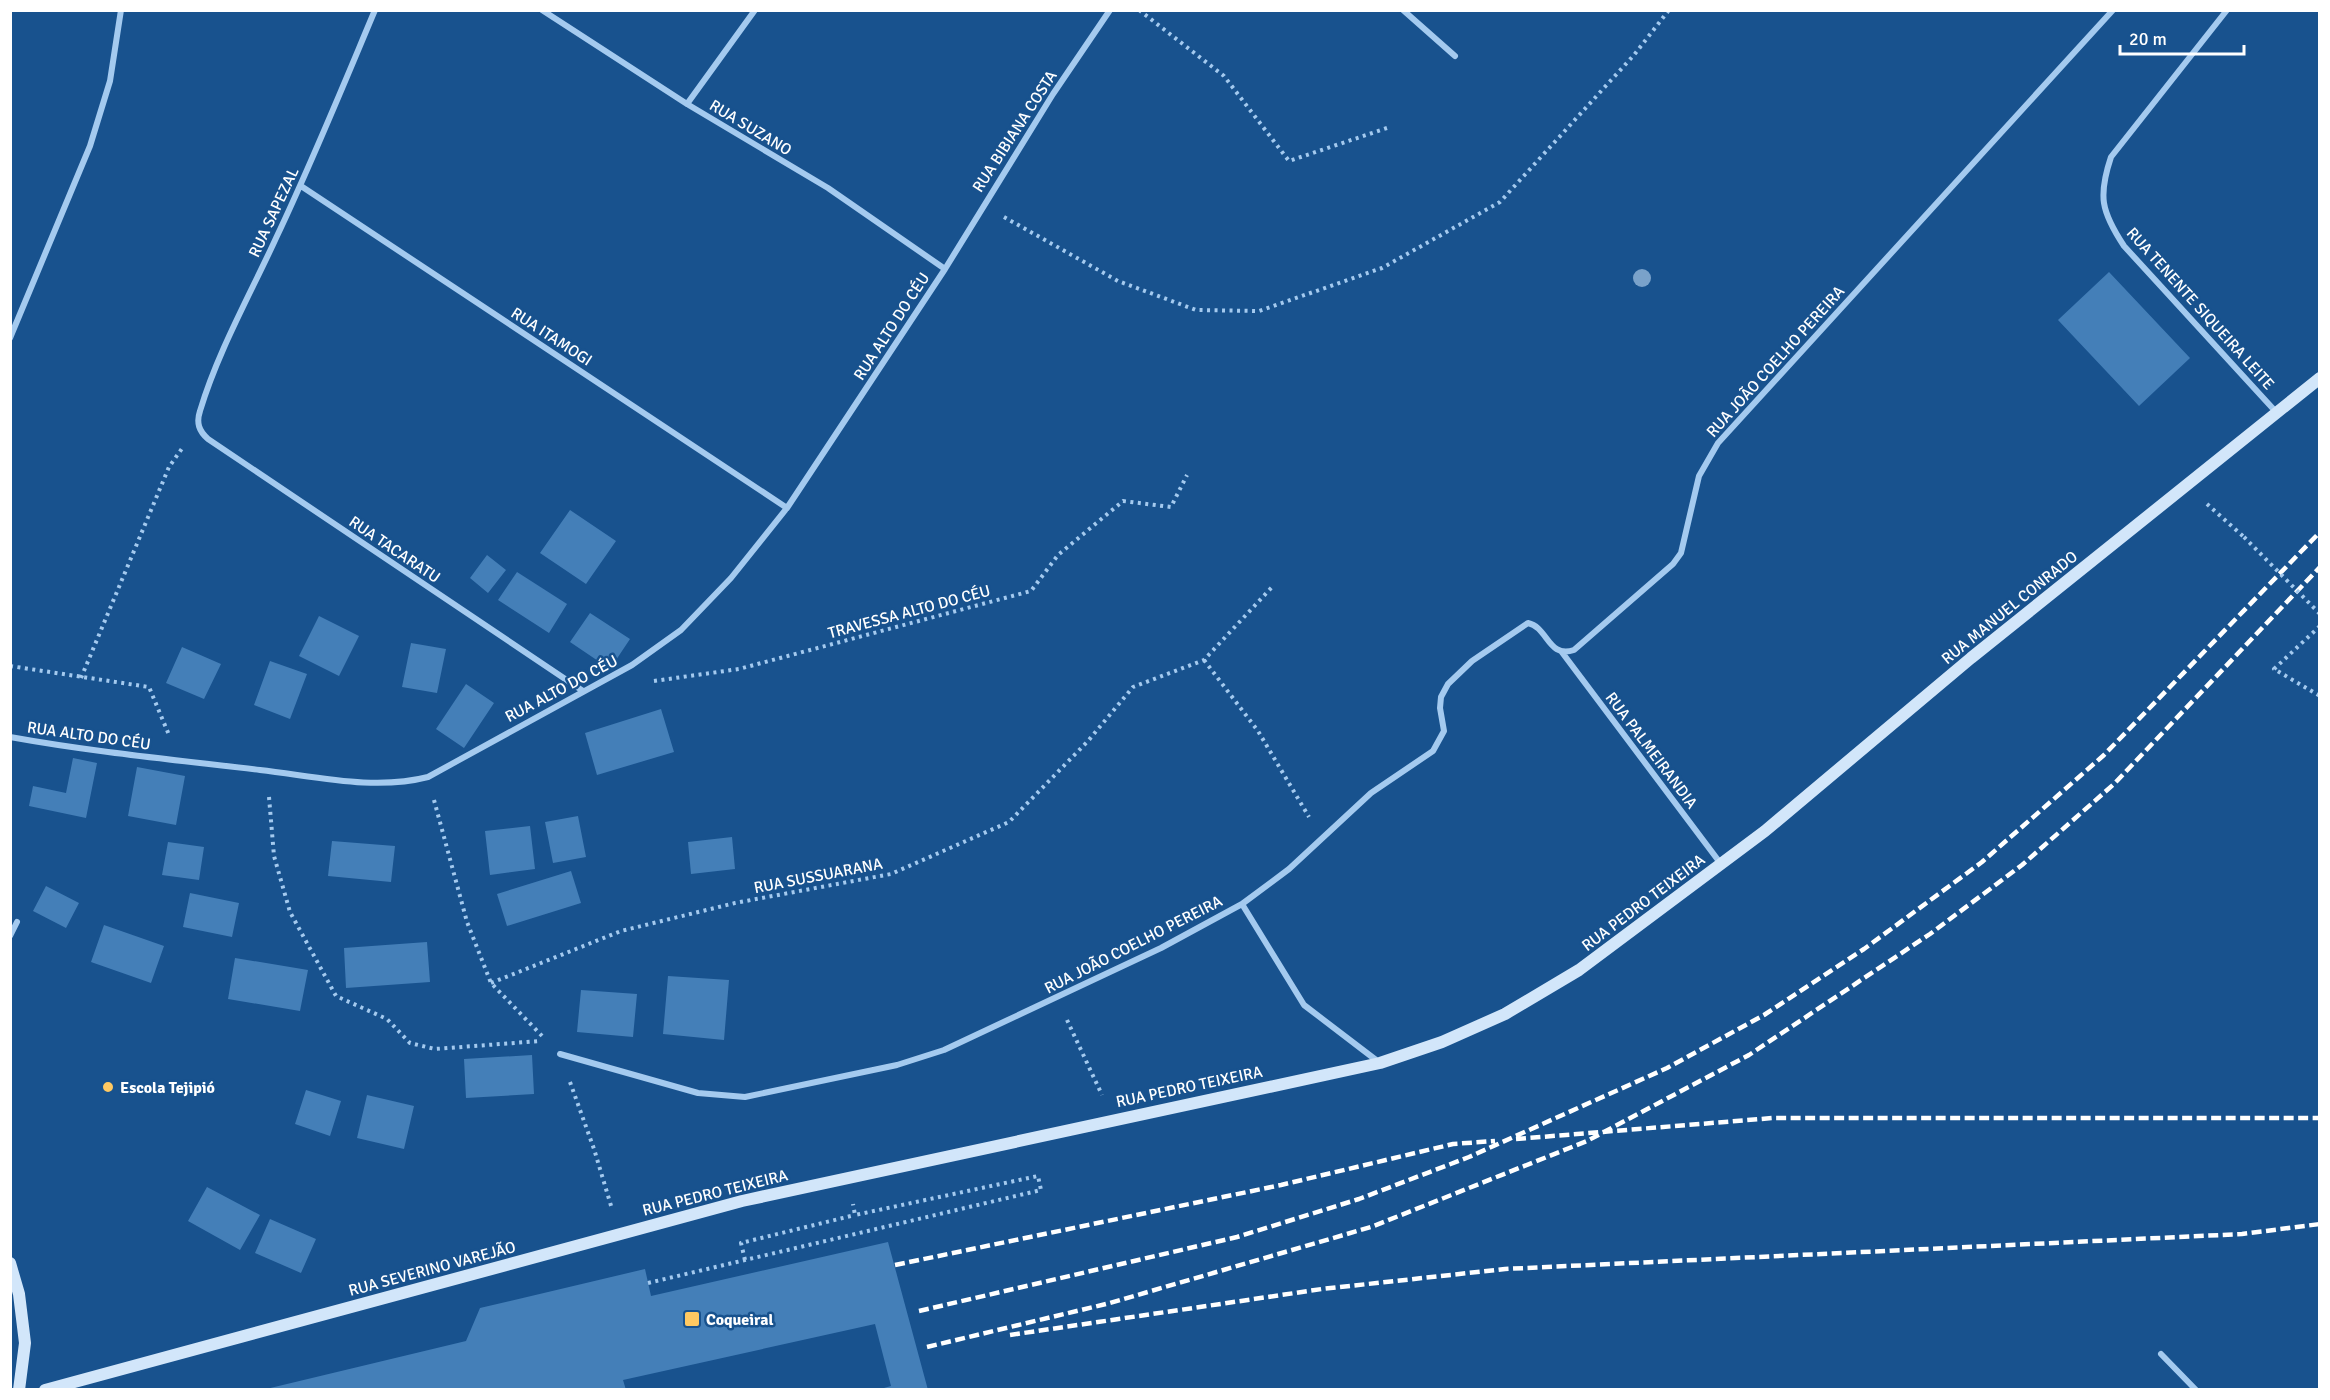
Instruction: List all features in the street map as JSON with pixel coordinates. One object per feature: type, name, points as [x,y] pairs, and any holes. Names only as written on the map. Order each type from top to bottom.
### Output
[{"type":"street","points":[[10,338],[90,146],[110,81],[121,10]]},
{"type":"street","name":"RUA SAPEZAL","points":[[198,424],[199,412],[224,350],[301,186],[375,10]]},
{"type":"street","name":"RUA SUZANO","points":[[542,10],[687,104],[828,188],[945,269]]},
{"type":"street","points":[[687,104],[755,10]]},
{"type":"street","name":"RUA BIBIANA COSTA","points":[[945,269],[983,204],[1110,10]]},
{"type":"street","points":[[1404,10],[1455,56]]},
{"type":"street","name":"RUA JOÃO COELHO PEREIRA","points":[[560,1054],[698,1093],[745,1097],[897,1065],[944,1050],[1057,998],[1161,948],[1242,904],[1289,869],[1371,793],[1433,751],[1444,731],[1441,697],[1457,673],[1472,661],[1528,623],[1534,625],[1553,648],[1561,651],[1574,650],[1673,564],[1681,553],[1699,476],[1718,443],[2113,10]]},
{"type":"street","name":"RUA TENENTE SIQUEIRA LEITE","points":[[2228,10],[2111,157],[2103,182],[2103,205],[2111,226],[2124,246],[2277,413]]},
{"type":"street","name":"RUA ITAMOGI","points":[[301,186],[788,508]]},
{"type":"street","name":"RUA ALTO DO CÉU","points":[[10,737],[85,751],[389,784],[428,777],[632,665],[681,630],[731,578],[788,508],[945,269]]},
{"type":"street","name":"RUA MANUEL CONRADO","points":[[1721,864],[2319,378]]},
{"type":"street","name":"RUA TACARATU","points":[[198,424],[208,439],[583,691]]},
{"type":"street","name":"RUA PALMEIRANDIA","points":[[1561,651],[1721,864]]},
{"type":"street","name":"RUA PEDRO TEIXEIRA","points":[[619,1233],[848,1177],[1380,1063],[1442,1042],[1505,1014],[1580,970],[1721,864]]},
{"type":"street","points":[[1242,904],[1304,1005],[1380,1063]]},
{"type":"street","points":[[10,936],[17,922]]},
{"type":"street","name":"RUA SEVERINO VAREJÃO","points":[[45,1389],[619,1233]]},
{"type":"street","points":[[10,1263],[19,1294],[26,1343],[19,1389]]},
{"type":"street","points":[[2161,1353],[2196,1389]]},
{"type":"path","points":[[1139,10],[1224,76],[1289,161],[1387,128]]},
{"type":"path","points":[[983,204],[1118,281],[1196,310],[1259,311],[1382,268],[1500,202],[1634,55],[1669,10]]},
{"type":"path","points":[[81,678],[169,467],[198,424]]},
{"type":"path","name":"TRAVESSA ALTO DO CÉU","points":[[650,682],[739,669],[1030,591],[1058,555],[1123,501],[1171,507],[1187,475]]},
{"type":"path","points":[[2187,485],[2244,537],[2319,614]]},
{"type":"path","name":"RUA SUSSUARANA","points":[[491,983],[621,931],[735,903],[891,874],[1009,822],[1088,741],[1133,687],[1204,660],[1272,587]]},
{"type":"path","points":[[2319,626],[2274,669],[2319,696]]},
{"type":"path","points":[[1204,660],[1258,731],[1322,839]]},
{"type":"path","points":[[10,666],[149,687],[180,760]]},
{"type":"path","points":[[266,770],[274,856],[290,912],[336,996],[387,1019],[410,1043],[435,1049],[547,1041],[491,983],[467,922],[428,777]]},
{"type":"path","points":[[1057,998],[1114,1120]]},
{"type":"path","points":[[560,1054],[594,1149],[619,1233]]},
{"type":"path","points":[[648,1283],[1041,1190],[1038,1176],[855,1215],[741,1243],[745,1260]]},
{"type":"path","points":[[848,1177],[855,1215]]},
{"type":"building","points":[[2109,272],[2190,358],[2139,406],[2058,320]]},
{"type":"building","points":[[570,510],[616,541],[586,584],[540,553]]},
{"type":"building","points":[[487,555],[506,570],[488,593],[470,578]]},
{"type":"building","points":[[517,572],[567,604],[549,633],[498,600]]},
{"type":"building","points":[[590,613],[630,639],[610,669],[570,642]]},
{"type":"building","points":[[319,616],[359,636],[339,676],[299,656]]},
{"type":"building","points":[[411,643],[446,649],[437,693],[402,687]]},
{"type":"building","points":[[182,647],[221,664],[204,699],[166,683]]},
{"type":"building","points":[[270,661],[307,674],[290,719],[254,705]]},
{"type":"building","points":[[466,684],[494,703],[464,748],[436,729]]},
{"type":"building","points":[[661,709],[674,752],[597,775],[585,733]]},
{"type":"building","points":[[73,758],[97,763],[86,818],[29,806],[33,786],[66,793]]},
{"type":"building","points":[[137,767],[185,776],[176,825],[128,816]]},
{"type":"building","points":[[578,816],[586,857],[553,863],[545,822]]},
{"type":"building","points":[[530,826],[535,869],[490,875],[485,831]]},
{"type":"building","points":[[732,837],[735,869],[691,874],[688,842]]},
{"type":"building","points":[[332,841],[395,846],[391,882],[328,876]]},
{"type":"building","points":[[168,842],[204,847],[199,880],[162,875]]},
{"type":"building","points":[[571,871],[581,903],[507,926],[497,894]]},
{"type":"building","points":[[46,886],[79,903],[66,928],[33,911]]},
{"type":"building","points":[[190,893],[239,903],[232,937],[183,927]]},
{"type":"building","points":[[104,925],[164,946],[151,983],[91,962]]},
{"type":"building","points":[[427,942],[430,982],[346,988],[344,948]]},
{"type":"building","points":[[235,958],[308,970],[300,1011],[228,999]]},
{"type":"building","points":[[668,976],[729,980],[724,1040],[663,1034]]},
{"type":"building","points":[[581,990],[637,994],[633,1037],[577,1032]]},
{"type":"building","points":[[532,1055],[534,1094],[466,1098],[464,1059]]},
{"type":"building","points":[[306,1090],[341,1101],[330,1136],[295,1124]]},
{"type":"building","points":[[367,1095],[414,1106],[404,1149],[357,1138]]},
{"type":"building","points":[[207,1187],[260,1215],[240,1250],[188,1221]]},
{"type":"building","points":[[270,1219],[316,1239],[301,1273],[255,1253]]},
{"type":"building","name":"Coqueiral","points":[[888,1242],[928,1390],[877,1390],[891,1386],[875,1324],[623,1380],[626,1390],[262,1390],[466,1341],[480,1308],[645,1269],[651,1296]]},
{"type":"railway","points":[[919,1311],[1237,1237],[1359,1199],[1469,1157],[1667,1068],[1764,1015],[1864,949],[1982,862],[2104,755],[2320,532]]},
{"type":"railway","points":[[927,1347],[1110,1303],[1371,1227],[1587,1141],[1749,1055],[1930,934],[2022,865],[2114,784],[2320,567]]},
{"type":"railway","points":[[1516,1139],[1773,1118],[2320,1118]]},
{"type":"railway","points":[[895,1265],[1281,1185],[1453,1144],[1495,1141]]},
{"type":"railway","points":[[1010,1335],[1322,1289],[1505,1269],[2242,1234],[2320,1224]]},
{"type":"place","name":"Escola Tejipió","points":[[108,1087]]},
{"type":"place","name":"Coqueiral","points":[[692,1319]]}]
